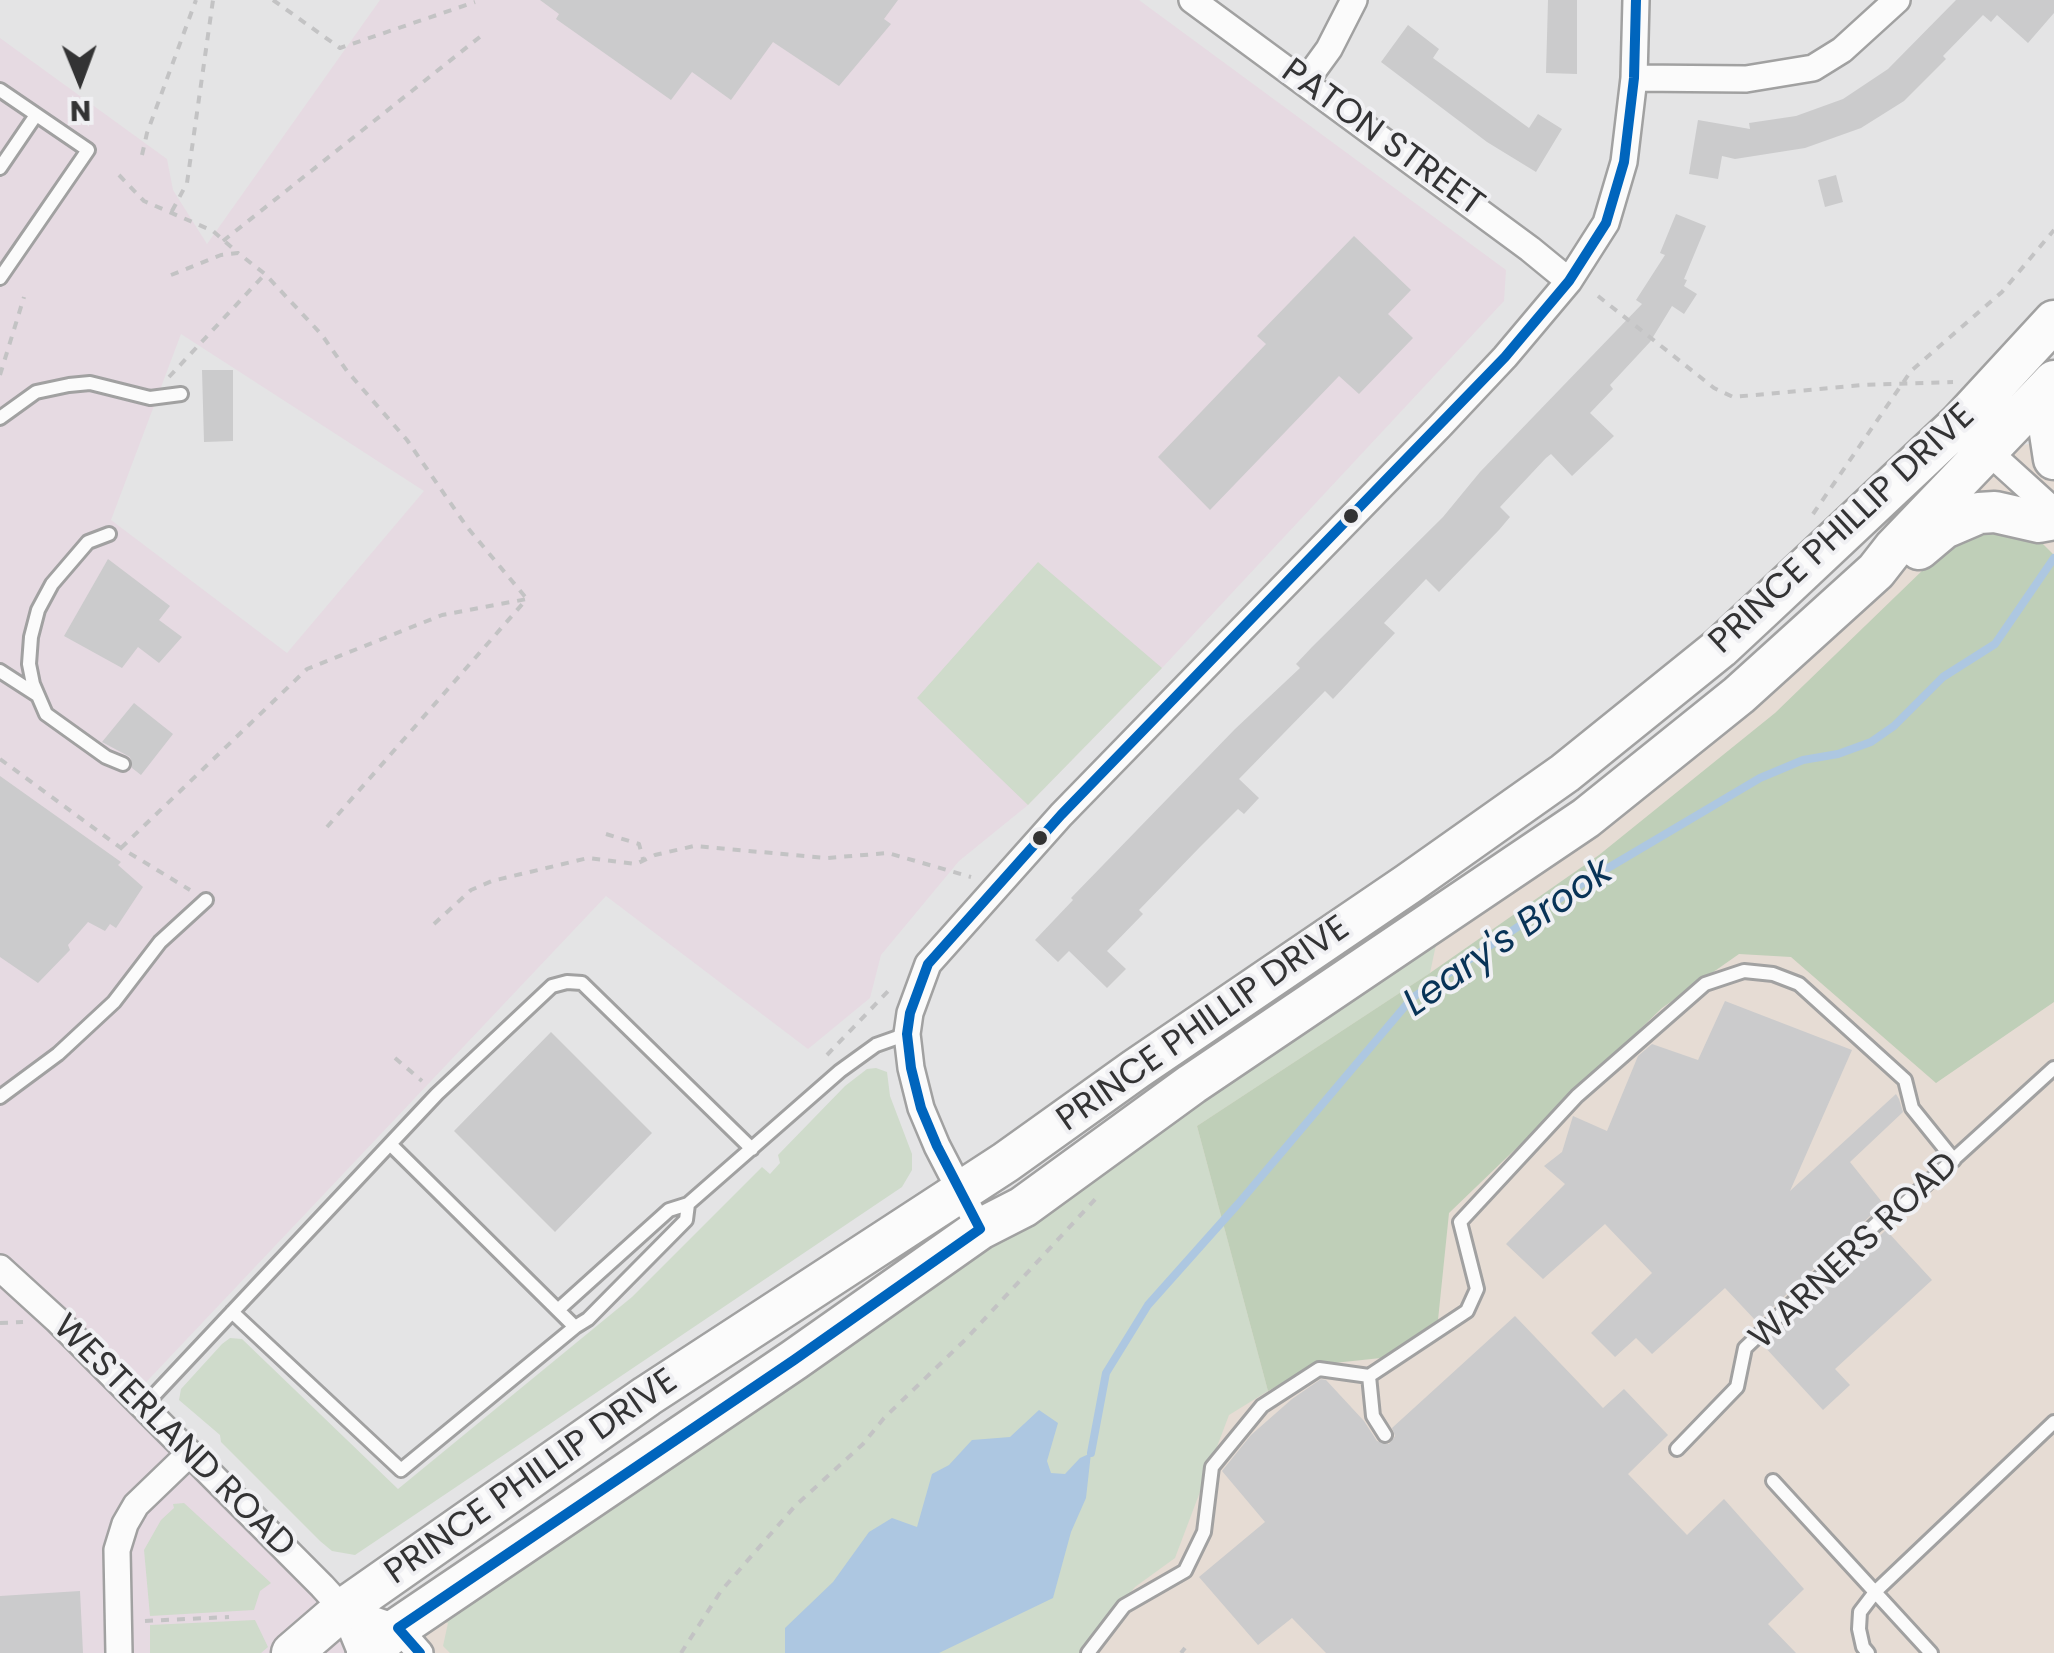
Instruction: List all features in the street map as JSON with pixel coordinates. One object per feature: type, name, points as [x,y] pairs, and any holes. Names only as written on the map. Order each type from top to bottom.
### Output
[{"type":"main road","name":"PRINCE PHILLIP DRIVE","points":[[292,1653],[343,1609],[647,1396],[959,1192],[1565,773],[1720,648],[1959,424],[2054,320]]},
{"type":"main road","name":"PRINCE PHILLIP DRIVE","points":[[364,1653],[409,1640],[980,1229],[1023,1207],[1192,1084],[1586,818],[1739,694],[1876,571],[2054,381]]},
{"type":"main road","points":[[2054,410],[2050,433],[2054,459]]},
{"type":"main road","points":[[1876,571],[1910,558],[1944,528],[1979,513],[1995,512],[2039,522],[2054,519]]},
{"type":"street","name":"PATON STREET","points":[[1192,0],[1570,281]]},
{"type":"street","points":[[1305,82],[1329,48],[1354,0]]},
{"type":"street","points":[[980,1229],[922,1108],[911,1068],[910,1013],[928,964],[1061,814],[1480,384],[1570,281],[1594,246],[1616,196],[1624,162],[1634,78],[1636,0]]},
{"type":"street","points":[[1634,78],[1746,79],[1813,68],[1842,50],[1897,0]]},
{"type":"street","points":[[1959,424],[2054,511]]},
{"type":"street","name":"WESTERLAND ROAD","points":[[0,1268],[57,1320],[343,1609]]},
{"type":"street","points":[[118,1653],[117,1550],[124,1524],[136,1504],[190,1453]]},
{"type":"street","points":[[343,1609],[409,1640]]},
{"type":"street","points":[[343,1609],[364,1653]]},
{"type":"lane","points":[[0,90],[88,150],[0,278]]},
{"type":"lane","points":[[0,168],[36,115]]},
{"type":"lane","points":[[0,418],[36,392],[68,385],[90,383],[150,398],[182,394]]},
{"type":"lane","points":[[109,534],[88,542],[52,584],[38,610],[31,636],[30,664],[46,714],[106,757],[123,764]]},
{"type":"lane","points":[[0,671],[37,695]]},
{"type":"lane","points":[[0,1097],[58,1054],[114,1002],[160,942],[206,900]]},
{"type":"lane","points":[[1088,1653],[1124,1606],[1185,1571],[1204,1532],[1212,1467],[1262,1406],[1318,1369],[1369,1376],[1467,1311],[1477,1290],[1460,1222],[1577,1096],[1705,984],[1744,971],[1773,974],[1799,984],[1906,1080],[1912,1108],[1954,1160]]},
{"type":"lane","points":[[143,1407],[437,1094],[552,986],[582,983],[752,1149]]},
{"type":"lane","points":[[558,1308],[668,1210],[688,1204],[852,1062],[876,1045],[908,1034]]},
{"type":"lane","name":"WARNERS ROAD","points":[[1677,1449],[1737,1387],[1746,1348],[1877,1223],[1889,1218],[2054,1068]]},
{"type":"lane","points":[[391,1144],[575,1326]]},
{"type":"lane","points":[[232,1312],[400,1470],[588,1319],[686,1220],[688,1204]]},
{"type":"lane","points":[[1369,1376],[1373,1416],[1385,1435]]},
{"type":"lane","points":[[1868,1653],[1859,1630],[1860,1612],[1876,1591],[2054,1422]]},
{"type":"lane","points":[[1773,1481],[1931,1653]]},
{"type":"path","points":[[142,155],[196,0]]},
{"type":"path","points":[[172,211],[187,183],[213,0]]},
{"type":"path","points":[[272,0],[340,48],[475,2]]},
{"type":"path","points":[[223,240],[481,36]]},
{"type":"path","points":[[120,175],[135,195],[213,232],[264,274],[322,335],[347,371],[407,440],[467,527],[527,600]]},
{"type":"path","points":[[1810,517],[1822,505],[1900,385],[1926,357],[2002,292],[2054,230]]},
{"type":"path","points":[[171,275],[220,255],[238,253]]},
{"type":"path","points":[[150,398],[264,274]]},
{"type":"path","points":[[1598,296],[1714,388],[1733,397],[1956,380]]},
{"type":"path","points":[[0,375],[24,297]]},
{"type":"path","points":[[327,827],[527,600]]},
{"type":"path","points":[[121,848],[307,669],[442,614],[527,600]]},
{"type":"path","points":[[0,760],[121,848],[206,900]]},
{"type":"path","points":[[606,834],[639,844],[643,859]]},
{"type":"path","points":[[434,924],[471,890],[492,881],[588,858],[636,864],[694,846],[827,858],[888,853],[971,877]]},
{"type":"path","points":[[395,1058],[437,1094]]},
{"type":"path","points":[[681,1653],[721,1591],[795,1506],[979,1327],[1100,1194]]},
{"type":"path","points":[[146,1621],[229,1616]]},
{"type":"shaded area","points":[[380,0],[1139,0],[1506,270],[1504,301],[1162,668],[1028,805],[959,861],[881,955],[870,998],[808,1049],[606,896],[133,1396],[382,1653],[0,1653],[0,38],[167,159],[173,190],[207,244]],"holes":[[[181,334],[424,491],[287,653],[111,520]]]},
{"type":"shaded area","points":[[2054,439],[2054,1653],[420,1653],[398,1628],[1541,850],[1988,452]]},
{"type":"green space","points":[[1985,527],[2041,542],[2054,555],[2054,1002],[1936,1083],[1791,957],[1739,954],[1662,1008],[1449,1213],[1438,1320],[1381,1358],[1315,1365],[1268,1391],[1197,1126],[1430,973],[1599,855],[1775,713],[1957,537]]},
{"type":"green space","points":[[1038,562],[1162,668],[1028,805],[917,698]]},
{"type":"green space","points":[[1437,940],[1430,973],[1197,1126],[1268,1391],[1229,1415],[1175,1558],[1135,1587],[1079,1653],[450,1653],[443,1646],[448,1623],[440,1621],[977,1258]]},
{"type":"green space","points":[[867,1069],[887,1072],[890,1096],[912,1154],[912,1170],[902,1187],[355,1555],[332,1551],[320,1541],[221,1442],[220,1435],[179,1400],[181,1389],[222,1344],[230,1338],[242,1339],[398,1489],[632,1297],[762,1167],[770,1174],[780,1163],[778,1155],[845,1086]]},
{"type":"green space","points":[[184,1503],[271,1583],[260,1591],[254,1610],[150,1616],[144,1550],[173,1504]]},
{"type":"green space","points":[[255,1620],[268,1647],[261,1653],[150,1653],[150,1625]]},
{"type":"water","points":[[1039,1410],[1058,1423],[1047,1461],[1051,1473],[1065,1474],[1080,1458],[1091,1453],[1086,1498],[1071,1532],[1053,1598],[939,1653],[785,1653],[785,1628],[833,1582],[869,1532],[892,1518],[917,1527],[932,1474],[949,1465],[972,1440],[1010,1437]]},
{"type":"building","points":[[540,0],[898,0],[884,19],[891,24],[839,86],[773,42],[731,100],[692,72],[671,100],[556,19],[559,14]]},
{"type":"building","points":[[1548,0],[1577,0],[1577,74],[1546,73]]},
{"type":"building","points":[[1956,0],[2054,0],[2054,13],[2028,43],[1997,15],[1991,22],[1983,15],[1904,101],[1861,128],[1805,148],[1735,159],[1722,156],[1718,179],[1689,174],[1698,120],[1750,129],[1749,123],[1796,116],[1843,99],[1888,69]]},
{"type":"building","points":[[1408,25],[1439,49],[1433,58],[1529,128],[1538,114],[1562,129],[1536,172],[1487,142],[1381,62]]},
{"type":"building","points":[[1836,175],[1843,202],[1825,207],[1818,180]]},
{"type":"building","points":[[1676,214],[1706,226],[1684,279],[1684,286],[1697,294],[1684,314],[1672,306],[1650,342],[1590,413],[1614,436],[1572,476],[1551,454],[1546,458],[1500,507],[1510,517],[1499,530],[1439,592],[1426,579],[1384,623],[1395,633],[1333,699],[1325,691],[1239,779],[1259,798],[1244,814],[1238,809],[1139,910],[1143,914],[1107,951],[1126,969],[1107,988],[1069,951],[1058,962],[1035,940],[1235,729],[1300,668],[1296,664],[1443,517],[1480,472],[1642,304],[1636,300],[1665,255],[1660,253]]},
{"type":"building","points":[[1354,236],[1411,290],[1388,314],[1413,338],[1359,394],[1339,376],[1210,510],[1158,457],[1266,344],[1257,336]]},
{"type":"building","points":[[202,370],[233,370],[233,441],[204,442]]},
{"type":"building","points":[[108,559],[170,606],[159,620],[182,637],[159,663],[138,647],[122,668],[64,636]]},
{"type":"building","points":[[134,703],[173,734],[141,775],[132,768],[130,757],[102,742]]},
{"type":"building","points":[[0,776],[121,862],[118,865],[143,887],[116,928],[110,924],[105,931],[88,922],[68,945],[70,950],[38,983],[0,957]]},
{"type":"building","points":[[1725,1001],[1852,1050],[1790,1191],[1896,1094],[1903,1112],[1850,1162],[1886,1207],[1870,1216],[1757,1322],[1725,1288],[1652,1354],[1636,1338],[1615,1357],[1591,1333],[1652,1273],[1605,1224],[1543,1279],[1506,1244],[1565,1184],[1544,1166],[1562,1152],[1573,1116],[1607,1131],[1638,1056],[1652,1044],[1698,1060]]},
{"type":"building","points":[[551,1032],[652,1133],[555,1232],[454,1131]]},
{"type":"building","points":[[1886,1230],[1932,1280],[1835,1369],[1850,1385],[1823,1410],[1763,1345]]},
{"type":"building","points":[[1515,1316],[1603,1408],[1624,1389],[1668,1435],[1628,1474],[1687,1535],[1724,1499],[1804,1589],[1768,1624],[1796,1653],[1326,1653],[1292,1618],[1258,1645],[1199,1577],[1265,1522],[1222,1471],[1251,1435],[1292,1399],[1321,1379],[1326,1380],[1377,1441],[1389,1444],[1395,1436],[1392,1428]]},
{"type":"building","points":[[80,1591],[83,1653],[0,1653],[0,1596]]},
{"type":"waterway","name":"Leary's Brook","points":[[1091,1453],[1106,1373],[1148,1305],[1412,998],[1586,881],[1760,778],[1803,760],[1838,754],[1871,742],[1894,726],[1943,677],[1995,644],[2054,558]]},
{"type":"transit line","points":[[420,1653],[398,1628],[980,1229],[937,1146],[921,1108],[911,1068],[907,1034],[910,1013],[928,964],[1061,815],[1505,357],[1569,281],[1606,223],[1624,162],[1634,78],[1636,0]]}]
